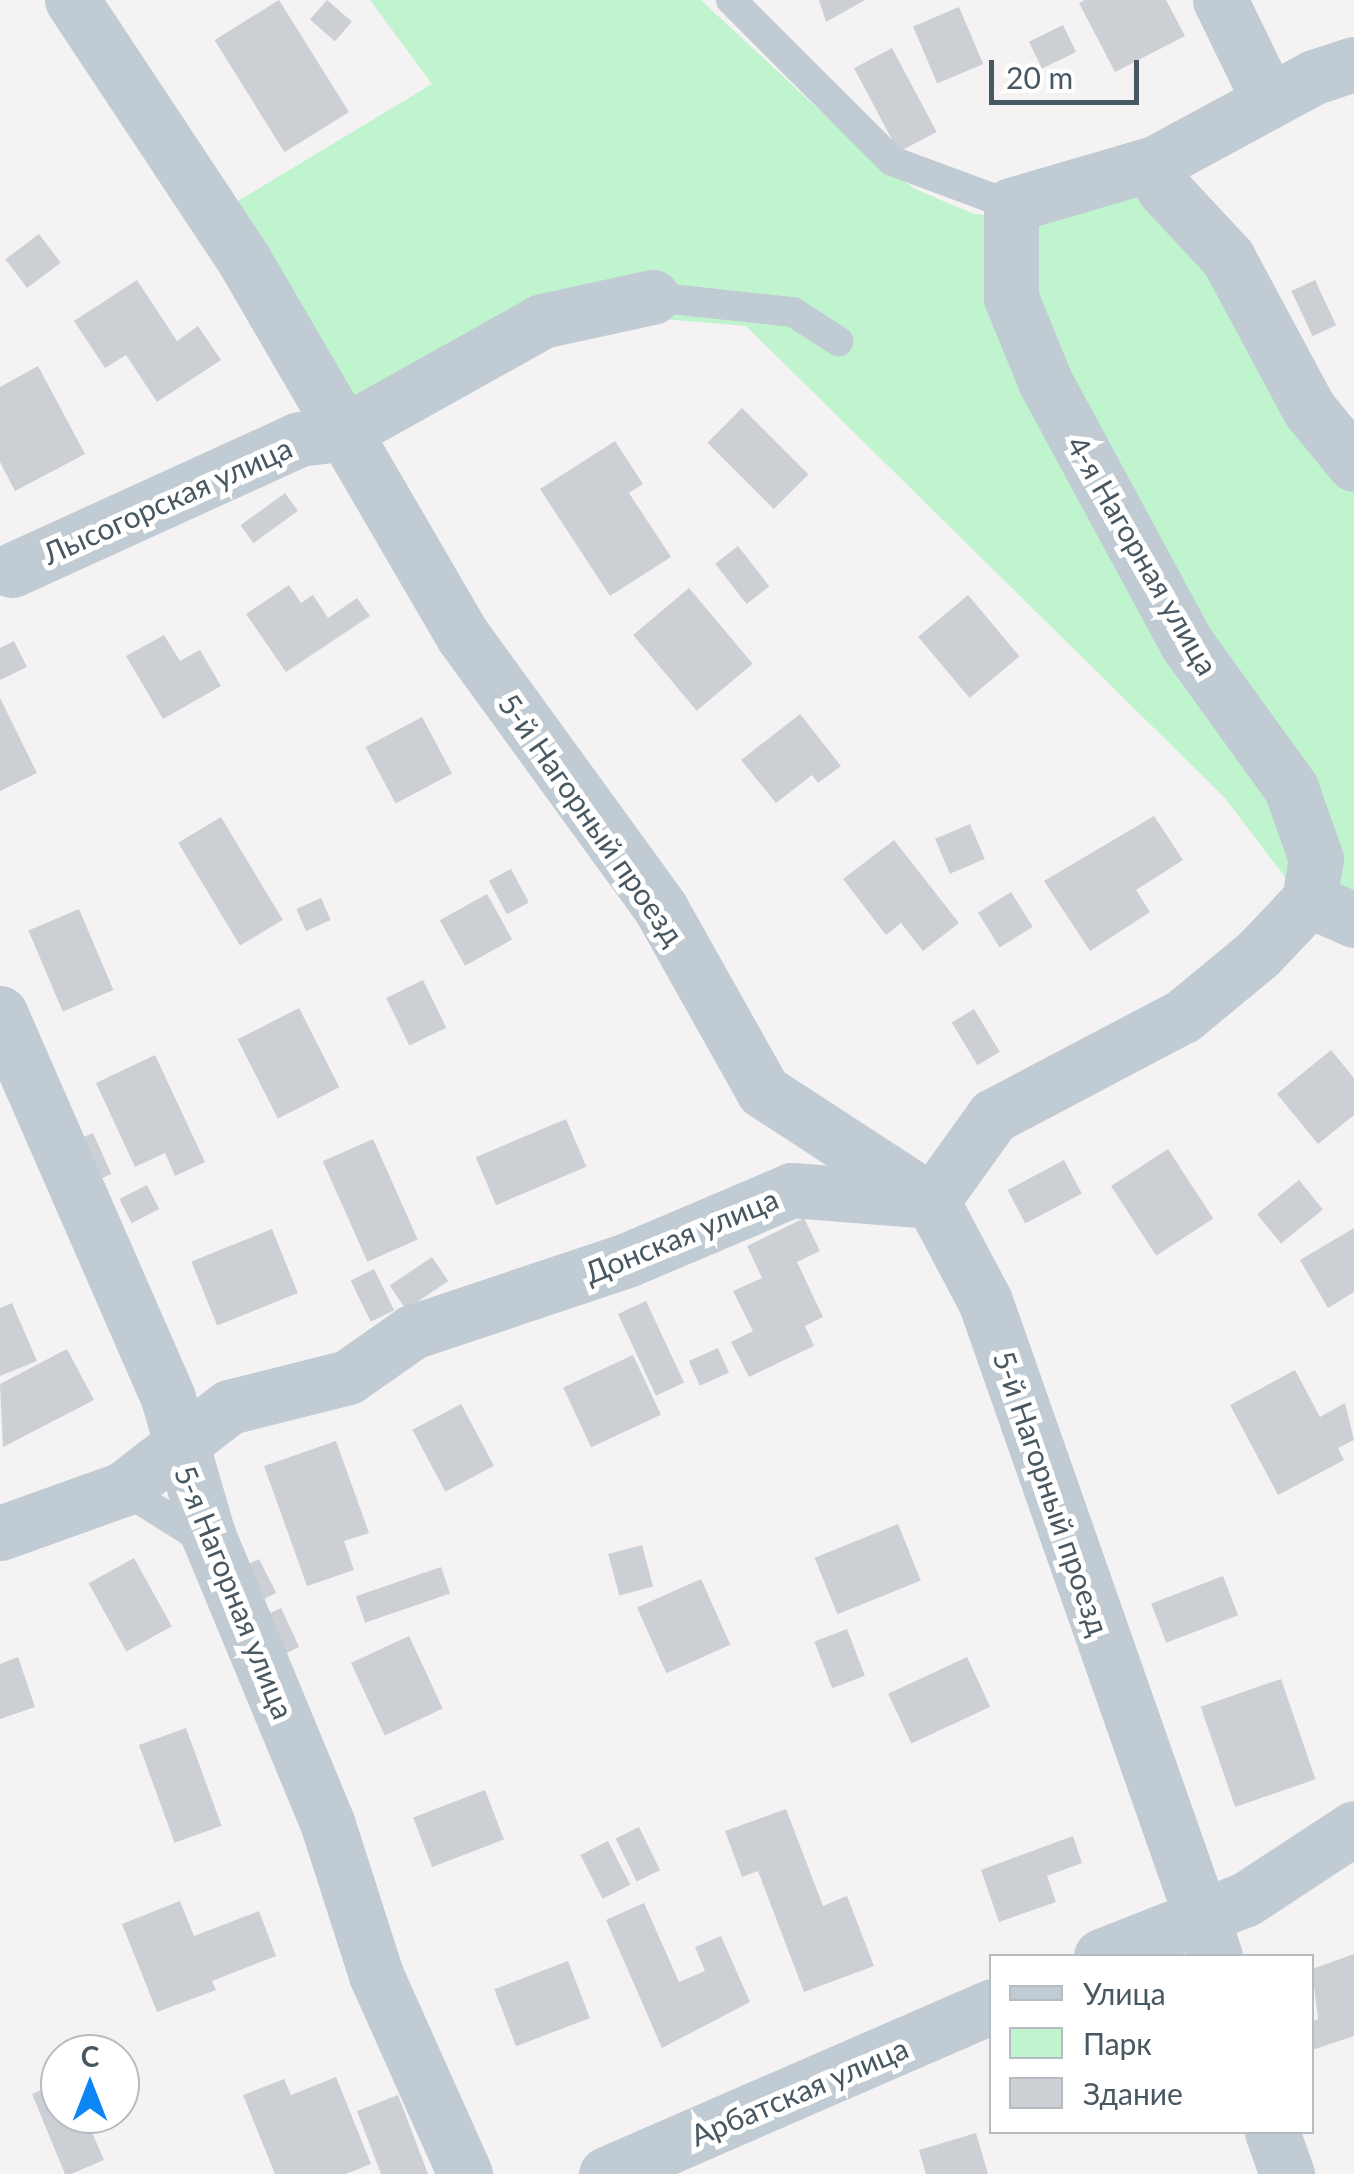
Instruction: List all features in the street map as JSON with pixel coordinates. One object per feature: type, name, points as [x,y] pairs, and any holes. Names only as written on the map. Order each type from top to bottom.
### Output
[{"type":"street","name":"5-й Нагорный проезд","points":[[72,0],[244,260],[340,434],[463,636],[661,909],[763,1091],[932,1201],[985,1300],[1208,1935]]},
{"type":"street","points":[[1220,0],[1269,101]]},
{"type":"street","points":[[1011,205],[1155,164],[1269,101],[1354,64]]},
{"type":"street","points":[[1155,164],[1163,188],[1228,258],[1309,409],[1354,464]]},
{"type":"street","name":"4-я Нагорная улица","points":[[1011,205],[1011,298],[1045,381],[1187,644],[1291,788],[1332,910]]},
{"type":"street","name":"Лысогорская улица","points":[[12,570],[299,439],[340,434],[542,321],[652,297]]},
{"type":"street","points":[[932,1201],[993,1116],[1183,1016],[1258,954],[1332,910]]},
{"type":"street","name":"5-я Нагорная улица","points":[[0,1013],[168,1398],[176,1444],[208,1536],[327,1822],[376,1975],[464,2174]]},
{"type":"street","name":"Донская улица","points":[[0,1533],[122,1488],[229,1407],[348,1377],[412,1332],[626,1260],[792,1190],[932,1201]]},
{"type":"street","points":[[1111,1954],[1208,1935],[1246,1899],[1354,1828]]},
{"type":"street","name":"Арбатская улица","points":[[606,2174],[989,2007]]},
{"type":"street","points":[[1273,2134],[1287,2174]]},
{"type":"lane","points":[[731,0],[892,161],[1011,205]]},
{"type":"lane","points":[[652,297],[794,312],[838,342]]},
{"type":"lane","points":[[122,1488],[198,1536],[208,1536]]},
{"type":"green space","points":[[370,0],[701,0],[860,148],[915,189],[974,214],[1018,217],[1127,193],[1150,203],[1213,267],[1354,484],[1354,906],[1291,885],[1225,798],[746,326],[627,316],[383,418],[371,437],[223,210],[432,84]]},
{"type":"building","points":[[279,0],[349,112],[284,152],[215,40]]},
{"type":"building","points":[[327,0],[352,22],[335,41],[310,20]]},
{"type":"building","points":[[819,0],[865,0],[826,22]]},
{"type":"building","points":[[1166,0],[1185,36],[1115,72],[1079,3]]},
{"type":"building","points":[[959,7],[983,64],[937,84],[913,27]]},
{"type":"building","points":[[1063,25],[1076,52],[1042,69],[1029,42]]},
{"type":"building","points":[[892,48],[937,132],[899,152],[854,68]]},
{"type":"building","points":[[39,234],[61,263],[27,288],[5,259]]},
{"type":"building","points":[[137,280],[177,341],[198,326],[221,360],[157,402],[126,355],[105,368],[74,321]]},
{"type":"building","points":[[1315,280],[1336,325],[1313,336],[1291,291]]},
{"type":"building","points":[[38,366],[85,454],[15,491],[0,462],[0,387]]},
{"type":"building","points":[[742,408],[808,474],[774,509],[707,443]]},
{"type":"building","points":[[615,441],[643,484],[629,493],[671,557],[610,596],[540,489]]},
{"type":"building","points":[[285,493],[298,511],[253,543],[241,525]]},
{"type":"building","points":[[738,546],[769,586],[747,604],[715,564]]},
{"type":"building","points":[[289,585],[301,603],[313,595],[328,618],[357,598],[370,616],[286,672],[246,614]]},
{"type":"building","points":[[689,588],[753,664],[697,711],[633,635]]},
{"type":"building","points":[[968,595],[1019,656],[970,698],[918,637]]},
{"type":"building","points":[[164,635],[180,661],[200,650],[221,686],[163,719],[126,656]]},
{"type":"building","points":[[14,641],[27,667],[0,680],[0,648]]},
{"type":"building","points":[[0,698],[37,773],[0,791]]},
{"type":"building","points":[[800,714],[841,766],[818,783],[812,775],[776,803],[741,760]]},
{"type":"building","points":[[422,717],[452,774],[396,804],[365,747]]},
{"type":"building","points":[[1154,816],[1183,860],[1136,890],[1150,912],[1090,951],[1044,881]]},
{"type":"building","points":[[221,817],[283,920],[240,946],[178,843]]},
{"type":"building","points":[[970,824],[985,859],[950,874],[935,839]]},
{"type":"building","points":[[894,840],[959,923],[923,951],[901,923],[886,935],[843,879]]},
{"type":"building","points":[[511,869],[529,903],[507,914],[489,881]]},
{"type":"building","points":[[1011,892],[1033,927],[1000,947],[978,913]]},
{"type":"building","points":[[487,894],[512,939],[465,966],[440,920]]},
{"type":"building","points":[[321,898],[331,920],[306,931],[296,909]]},
{"type":"building","points":[[79,909],[113,990],[63,1011],[28,930]]},
{"type":"building","points":[[423,980],[446,1028],[409,1046],[386,998]]},
{"type":"building","points":[[299,1008],[339,1087],[278,1119],[238,1039]]},
{"type":"building","points":[[974,1009],[1000,1052],[977,1065],[952,1022]]},
{"type":"building","points":[[1331,1050],[1354,1078],[1354,1115],[1318,1144],[1277,1094]]},
{"type":"building","points":[[155,1055],[205,1162],[175,1176],[165,1153],[135,1167],[96,1083]]},
{"type":"building","points":[[566,1119],[586,1167],[496,1205],[476,1157]]},
{"type":"building","points":[[93,1133],[111,1174],[95,1181],[77,1140]]},
{"type":"building","points":[[373,1139],[418,1239],[367,1262],[323,1161]]},
{"type":"building","points":[[1168,1149],[1213,1219],[1156,1256],[1111,1186]]},
{"type":"building","points":[[1064,1160],[1082,1194],[1025,1224],[1007,1190]]},
{"type":"building","points":[[1299,1180],[1323,1210],[1281,1244],[1257,1214]]},
{"type":"building","points":[[147,1185],[159,1209],[132,1223],[119,1199]]},
{"type":"building","points":[[804,1218],[820,1251],[797,1262],[823,1317],[805,1326],[814,1346],[749,1377],[731,1342],[753,1331],[733,1291],[762,1278],[747,1246]]},
{"type":"building","points":[[1354,1228],[1354,1292],[1328,1308],[1300,1260]]},
{"type":"building","points":[[272,1229],[298,1293],[217,1326],[191,1262]]},
{"type":"building","points":[[432,1257],[448,1281],[406,1310],[390,1286]]},
{"type":"building","points":[[374,1269],[394,1310],[371,1322],[351,1280]]},
{"type":"building","points":[[646,1301],[684,1383],[656,1396],[618,1314]]},
{"type":"building","points":[[12,1303],[37,1361],[0,1376],[0,1308]]},
{"type":"building","points":[[718,1348],[729,1373],[700,1386],[689,1361]]},
{"type":"building","points":[[67,1349],[94,1400],[3,1447],[0,1384]]},
{"type":"building","points":[[633,1355],[661,1415],[591,1447],[563,1388]]},
{"type":"building","points":[[1295,1370],[1320,1417],[1345,1403],[1354,1440],[1338,1448],[1344,1460],[1278,1495],[1230,1405]]},
{"type":"building","points":[[461,1404],[494,1466],[445,1492],[412,1430]]},
{"type":"building","points":[[336,1441],[369,1533],[344,1541],[354,1570],[307,1586],[264,1466]]},
{"type":"building","points":[[898,1524],[921,1581],[837,1614],[815,1558]]},
{"type":"building","points":[[642,1545],[653,1587],[619,1596],[608,1554]]},
{"type":"building","points":[[134,1558],[172,1626],[126,1651],[89,1583]]},
{"type":"building","points":[[259,1559],[276,1593],[258,1602],[240,1569]]},
{"type":"building","points":[[441,1567],[450,1593],[365,1623],[356,1596]]},
{"type":"building","points":[[1223,1576],[1238,1615],[1166,1643],[1151,1604]]},
{"type":"building","points":[[701,1579],[730,1645],[666,1673],[637,1607]]},
{"type":"building","points":[[281,1608],[299,1647],[281,1655],[263,1616]]},
{"type":"building","points":[[847,1629],[865,1676],[832,1688],[814,1642]]},
{"type":"building","points":[[409,1636],[443,1709],[385,1736],[351,1663]]},
{"type":"building","points":[[18,1657],[35,1707],[0,1719],[0,1664]]},
{"type":"building","points":[[967,1657],[990,1707],[911,1744],[888,1694]]},
{"type":"building","points":[[1281,1679],[1316,1779],[1235,1807],[1201,1707]]},
{"type":"building","points":[[186,1728],[222,1826],[175,1843],[139,1745]]},
{"type":"building","points":[[485,1790],[504,1839],[432,1867],[413,1818]]},
{"type":"building","points":[[786,1809],[823,1906],[847,1896],[874,1966],[804,1992],[758,1871],[742,1877],[725,1831]]},
{"type":"building","points":[[639,1827],[660,1870],[637,1882],[616,1838]]},
{"type":"building","points":[[1073,1836],[1082,1863],[1047,1876],[1056,1902],[999,1922],[981,1870]]},
{"type":"building","points":[[608,1841],[630,1885],[603,1899],[580,1855]]},
{"type":"building","points":[[180,1901],[194,1936],[259,1911],[276,1956],[212,1981],[216,1990],[157,2012],[122,1924]]},
{"type":"building","points":[[644,1903],[679,1982],[705,1971],[695,1947],[721,1936],[750,2002],[662,2048],[606,1920]]},
{"type":"building","points":[[1354,1954],[1354,2036],[1314,2049],[1314,2021],[1318,2019],[1314,1968]]},
{"type":"building","points":[[568,1961],[590,2018],[516,2046],[494,1989]]},
{"type":"building","points":[[336,2077],[371,2164],[346,2174],[275,2174],[243,2095],[284,2079],[291,2095]]},
{"type":"building","points":[[40,2091],[40,2113],[32,2094]]},
{"type":"building","points":[[398,2095],[428,2174],[381,2174],[357,2111]]},
{"type":"building","points":[[976,2133],[988,2174],[926,2174],[919,2150]]},
{"type":"building","points":[[48,2134],[93,2134],[104,2160],[65,2174]]}]
